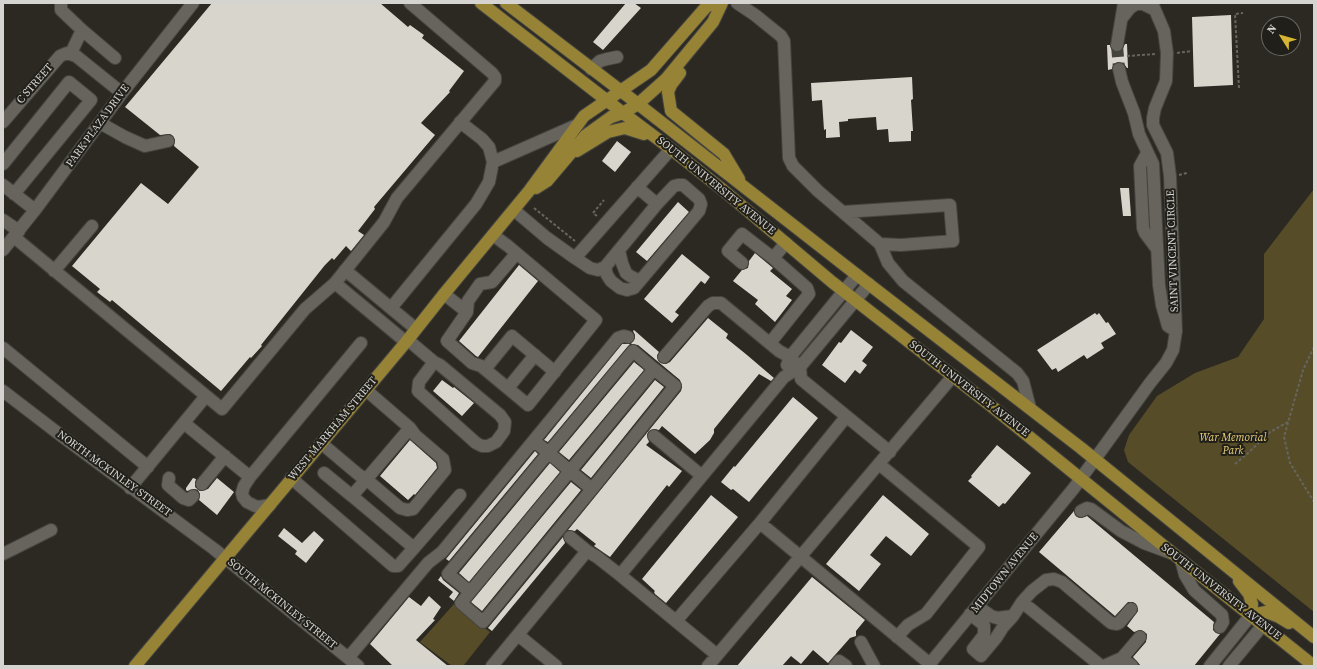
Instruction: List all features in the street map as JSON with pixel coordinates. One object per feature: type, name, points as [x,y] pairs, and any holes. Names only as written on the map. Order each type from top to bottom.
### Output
[{"type":"main road","name":"SOUTH UNIVERSITY AVENUE","points":[[481,3],[723,190],[844,291],[953,376],[1176,557],[1314,666]]},
{"type":"main road","name":"SOUTH UNIVERSITY AVENUE","points":[[506,3],[1096,459],[1314,638]]},
{"type":"main road","name":"WEST MARKHAM STREET","points":[[529,191],[547,181],[586,135],[611,117],[638,104],[666,79],[713,22],[722,3]]},
{"type":"main road","name":"WEST MARKHAM STREET","points":[[135,666],[366,390],[514,210],[584,116],[622,92],[652,70],[707,4]]},
{"type":"main road","points":[[713,22],[706,39],[668,92],[669,101],[671,111],[724,154],[743,185]]},
{"type":"main road","points":[[566,159],[608,132],[626,128],[636,130],[667,146]]},
{"type":"main road","points":[[1227,566],[1249,594],[1252,604],[1251,615],[1266,612],[1279,617],[1314,638]]},
{"type":"street","points":[[61,3],[61,10],[115,58]]},
{"type":"street","name":"PARK PLAZA DRIVE","points":[[3,250],[35,210],[122,93],[193,3]]},
{"type":"street","points":[[3,220],[54,271],[222,409],[305,309],[335,283],[384,222],[397,198],[495,81],[495,77],[492,73],[410,3]]},
{"type":"street","points":[[737,3],[755,15],[781,36],[784,41],[789,158],[793,166],[880,244],[888,263],[903,281],[1017,373],[1023,381],[1030,408]]},
{"type":"street","points":[[1117,45],[1124,3]]},
{"type":"street","points":[[1122,18],[1130,8],[1136,4],[1153,6]]},
{"type":"street","name":"SAINT VINCENT CIRCLE","points":[[1081,479],[1170,356],[1175,346],[1176,331],[1169,161],[1166,149],[1153,128],[1155,108],[1166,81],[1168,68],[1164,31],[1153,6]]},
{"type":"street","points":[[82,30],[71,53],[122,93]]},
{"type":"street","name":"C STREET","points":[[3,122],[60,56],[71,53]]},
{"type":"street","points":[[592,69],[600,61],[617,58]]},
{"type":"street","points":[[1119,69],[1122,82],[1134,113],[1139,134],[1153,164],[1159,280],[1162,305],[1168,326],[1176,331]]},
{"type":"street","points":[[3,164],[69,82],[91,100],[14,194]]},
{"type":"street","points":[[100,122],[125,137],[145,146],[168,142]]},
{"type":"street","points":[[392,308],[481,198],[489,182],[493,162],[489,147],[482,139],[460,122]]},
{"type":"street","points":[[493,162],[577,125]]},
{"type":"street","points":[[575,258],[637,187],[667,146]]},
{"type":"street","points":[[1147,153],[1140,166],[1143,228],[1144,233],[1158,249]]},
{"type":"street","points":[[1153,164],[1159,158],[1169,161]]},
{"type":"street","points":[[3,185],[35,210]]},
{"type":"street","points":[[514,210],[547,238],[575,258],[598,270],[605,268],[670,189],[678,185],[683,185],[696,195],[701,204],[699,211],[634,288],[627,290],[620,288],[611,281],[605,268]]},
{"type":"street","points":[[637,187],[657,204]]},
{"type":"street","points":[[843,212],[950,205],[953,241],[901,245],[880,244]]},
{"type":"street","points":[[54,271],[92,226]]},
{"type":"street","points":[[1156,229],[1165,233],[1172,230]]},
{"type":"street","points":[[742,263],[728,251],[742,234],[773,258],[807,288],[809,294],[770,343]]},
{"type":"street","points":[[493,235],[596,320],[528,405],[485,369],[472,363],[447,341],[467,312],[468,301],[480,284],[492,282],[516,254]]},
{"type":"street","points":[[773,258],[786,243]]},
{"type":"street","points":[[620,250],[622,263],[626,272],[630,276],[640,281]]},
{"type":"street","points":[[345,270],[416,329]]},
{"type":"street","points":[[784,377],[790,357],[857,275]]},
{"type":"street","points":[[335,283],[432,365],[440,365],[500,415],[505,422],[504,431],[496,442],[488,446],[482,446],[476,443],[421,396],[417,387],[432,365]]},
{"type":"street","points":[[620,574],[784,377],[800,367],[869,284]]},
{"type":"street","points":[[444,294],[467,312]]},
{"type":"street","points":[[664,357],[708,306],[713,303],[721,302],[770,343],[790,357],[800,367],[801,379],[890,452]]},
{"type":"street","points":[[485,369],[512,336],[555,372]]},
{"type":"street","points":[[353,662],[428,563],[442,552],[618,338],[624,336],[628,337]]},
{"type":"street","points":[[270,505],[264,507],[255,506],[244,499],[242,493],[250,477],[361,343]]},
{"type":"street","points":[[3,348],[148,467]]},
{"type":"street","points":[[470,592],[448,574],[633,351],[675,386],[483,622],[461,603],[654,369]]},
{"type":"street","points":[[508,388],[535,355]]},
{"type":"street","points":[[708,666],[953,376]]},
{"type":"street","points":[[321,443],[400,508],[408,510],[413,509],[445,470],[445,464],[443,459],[415,435],[410,428],[366,390]]},
{"type":"street","name":"NORTH MCKINLEY STREET","points":[[3,391],[130,488],[171,516],[224,558]]},
{"type":"street","points":[[130,488],[206,396]]},
{"type":"street","points":[[676,621],[760,523],[846,417]]},
{"type":"street","points":[[184,423],[250,477]]},
{"type":"street","points":[[352,496],[410,428]]},
{"type":"street","points":[[654,436],[702,476]]},
{"type":"street","points":[[534,441],[592,489]]},
{"type":"street","points":[[202,484],[225,456]]},
{"type":"street","points":[[879,464],[980,547],[926,614],[908,624],[897,637]]},
{"type":"street","points":[[324,473],[414,548]]},
{"type":"street","points":[[169,478],[168,485],[183,498],[189,500],[193,496]]},
{"type":"street","points":[[291,478],[394,566],[398,566],[460,495]]},
{"type":"street","name":"MIDTOWN AVENUE","points":[[929,665],[1081,479]]},
{"type":"street","points":[[1081,511],[1087,508],[1091,509],[1121,532],[1176,557],[1194,590],[1222,615],[1223,622],[1220,627]]},
{"type":"street","points":[[760,523],[929,665]]},
{"type":"street","points":[[3,554],[51,530]]},
{"type":"street","points":[[570,537],[620,574],[717,655]]},
{"type":"street","points":[[492,666],[587,551]]},
{"type":"street","name":"SOUTH MCKINLEY STREET","points":[[224,558],[353,662]]},
{"type":"street","points":[[974,610],[984,625],[984,635],[973,649],[982,656],[1022,602],[1032,591],[1046,580],[1054,579],[1062,582],[1111,623],[1117,624],[1131,609]]},
{"type":"street","points":[[1022,602],[1103,666],[1122,658],[1140,637]]},
{"type":"street","points":[[974,610],[997,618],[1013,616]]},
{"type":"street","points":[[1210,666],[1251,615]]},
{"type":"street","points":[[1229,666],[1263,625]]},
{"type":"street","points":[[518,635],[556,666]]},
{"type":"street","points":[[861,642],[874,666]]},
{"type":"street","points":[[1122,658],[1132,666]]},
{"type":"street","points":[[835,666],[839,661],[846,666]]},
{"type":"path","points":[[1239,88],[1235,14],[1243,13]]},
{"type":"path","points":[[1177,53],[1192,51]]},
{"type":"path","points":[[1127,56],[1160,53]]},
{"type":"path","points":[[1182,174],[1187,173]]},
{"type":"path","points":[[599,218],[594,213],[604,200]]},
{"type":"path","points":[[534,208],[577,243]]},
{"type":"path","points":[[1314,348],[1303,370],[1284,437],[1290,463],[1314,502]]},
{"type":"path","points":[[1235,464],[1270,432],[1288,422]]},
{"type":"green space","name":"War Memorial Park","points":[[1314,189],[1314,612],[1128,462],[1124,450],[1129,435],[1157,396],[1195,373],[1238,357],[1264,319],[1264,254]]},
{"type":"green space","points":[[454,604],[490,632],[464,665],[452,666],[420,642]]},
{"type":"building","points":[[212,3],[380,3],[408,27],[410,25],[424,35],[422,38],[464,71],[449,91],[450,92],[421,123],[435,135],[374,207],[375,209],[358,231],[364,235],[351,251],[346,246],[334,260],[332,258],[325,265],[261,345],[262,346],[251,358],[250,357],[221,391],[112,300],[110,302],[97,292],[100,289],[72,266],[141,183],[168,204],[199,167],[174,146],[175,140],[173,136],[170,134],[160,135],[125,107]]},
{"type":"building","points":[[626,3],[634,3],[641,8],[603,50],[593,42]]},
{"type":"building","points":[[1231,15],[1233,85],[1194,87],[1192,17]]},
{"type":"building","points":[[1125,44],[1127,44],[1128,68],[1124,64],[1118,62],[1114,64],[1112,69],[1108,70],[1107,45],[1110,45],[1112,50],[1116,52],[1122,50]]},
{"type":"building","points":[[912,77],[913,99],[911,100],[913,131],[911,131],[911,141],[889,142],[888,129],[877,130],[876,117],[848,119],[848,121],[839,122],[840,137],[826,138],[822,100],[812,101],[811,83]]},
{"type":"building","points":[[617,141],[631,152],[615,172],[602,161]]},
{"type":"building","points":[[1120,188],[1129,188],[1131,216],[1123,216]]},
{"type":"building","points":[[678,202],[689,212],[647,261],[636,252]]},
{"type":"building","points":[[755,253],[773,268],[770,271],[792,289],[786,296],[792,300],[775,322],[755,304],[758,300],[733,281],[742,270],[748,268],[749,261]]},
{"type":"building","points":[[682,254],[710,277],[705,284],[701,281],[675,312],[679,315],[672,323],[644,299]]},
{"type":"building","points":[[519,265],[538,281],[478,357],[459,341]]},
{"type":"building","points":[[1095,313],[1097,315],[1099,313],[1106,323],[1108,322],[1116,334],[1101,343],[1104,348],[1087,359],[1084,355],[1058,372],[1056,368],[1052,370],[1037,350]]},
{"type":"building","points":[[708,318],[728,334],[726,338],[774,378],[771,381],[759,374],[714,429],[714,433],[710,440],[695,454],[662,426],[659,430],[655,429],[649,431],[647,435],[649,442],[646,445],[682,471],[669,487],[667,485],[610,557],[594,546],[596,544],[577,529],[575,531],[568,530],[681,391],[682,387],[680,380],[638,345],[631,344],[635,338],[633,331],[634,330],[659,352],[657,356],[659,362],[666,364],[670,362]]},
{"type":"building","points":[[851,330],[873,347],[862,361],[867,365],[860,374],[855,370],[845,383],[822,365],[839,342],[841,343]]},
{"type":"building","points":[[622,344],[630,344],[548,442],[544,440]]},
{"type":"building","points":[[634,362],[644,370],[569,460],[559,452]]},
{"type":"building","points":[[442,380],[453,388],[454,387],[474,403],[462,416],[433,391]]},
{"type":"building","points":[[655,380],[664,387],[591,478],[581,470]]},
{"type":"building","points":[[793,397],[818,418],[749,502],[733,489],[731,490],[721,482]]},
{"type":"building","points":[[410,440],[436,463],[437,468],[415,495],[414,494],[408,500],[380,476]]},
{"type":"building","points":[[997,445],[1031,473],[1005,504],[1003,503],[999,507],[968,481]]},
{"type":"building","points":[[535,451],[538,454],[449,561],[446,559]]},
{"type":"building","points":[[550,463],[560,472],[469,582],[459,573]]},
{"type":"building","points":[[193,478],[196,479],[195,487],[200,491],[208,489],[217,478],[234,492],[217,515],[199,500],[200,494],[198,490],[186,490]]},
{"type":"building","points":[[571,482],[581,490],[482,611],[471,602]]},
{"type":"building","points":[[711,495],[738,517],[666,603],[655,594],[655,591],[642,579]]},
{"type":"building","points":[[883,495],[929,534],[911,556],[886,536],[870,555],[881,564],[859,591],[826,564]]},
{"type":"building","points":[[1074,511],[1077,517],[1081,518],[1087,516],[1214,622],[1213,630],[1220,634],[1194,666],[1141,666],[1133,657],[1146,642],[1147,634],[1141,630],[1134,632],[1127,626],[1138,611],[1136,604],[1133,602],[1128,602],[1115,616],[1039,552]]},
{"type":"building","points":[[284,528],[302,543],[314,531],[324,540],[306,563],[295,554],[297,551],[278,536]]},
{"type":"building","points":[[563,537],[565,543],[492,631],[488,628]]},
{"type":"building","points":[[441,576],[443,580],[459,593],[454,601],[449,597],[453,592],[438,580]]},
{"type":"building","points":[[812,577],[865,620],[856,631],[856,636],[850,638],[828,663],[813,650],[801,664],[791,656],[782,666],[737,666]]},
{"type":"building","points":[[429,596],[441,607],[433,619],[435,620],[416,640],[448,666],[393,666],[370,644],[409,597],[421,606]]},
{"type":"tunnel","points":[[1117,45],[1119,69]]}]
